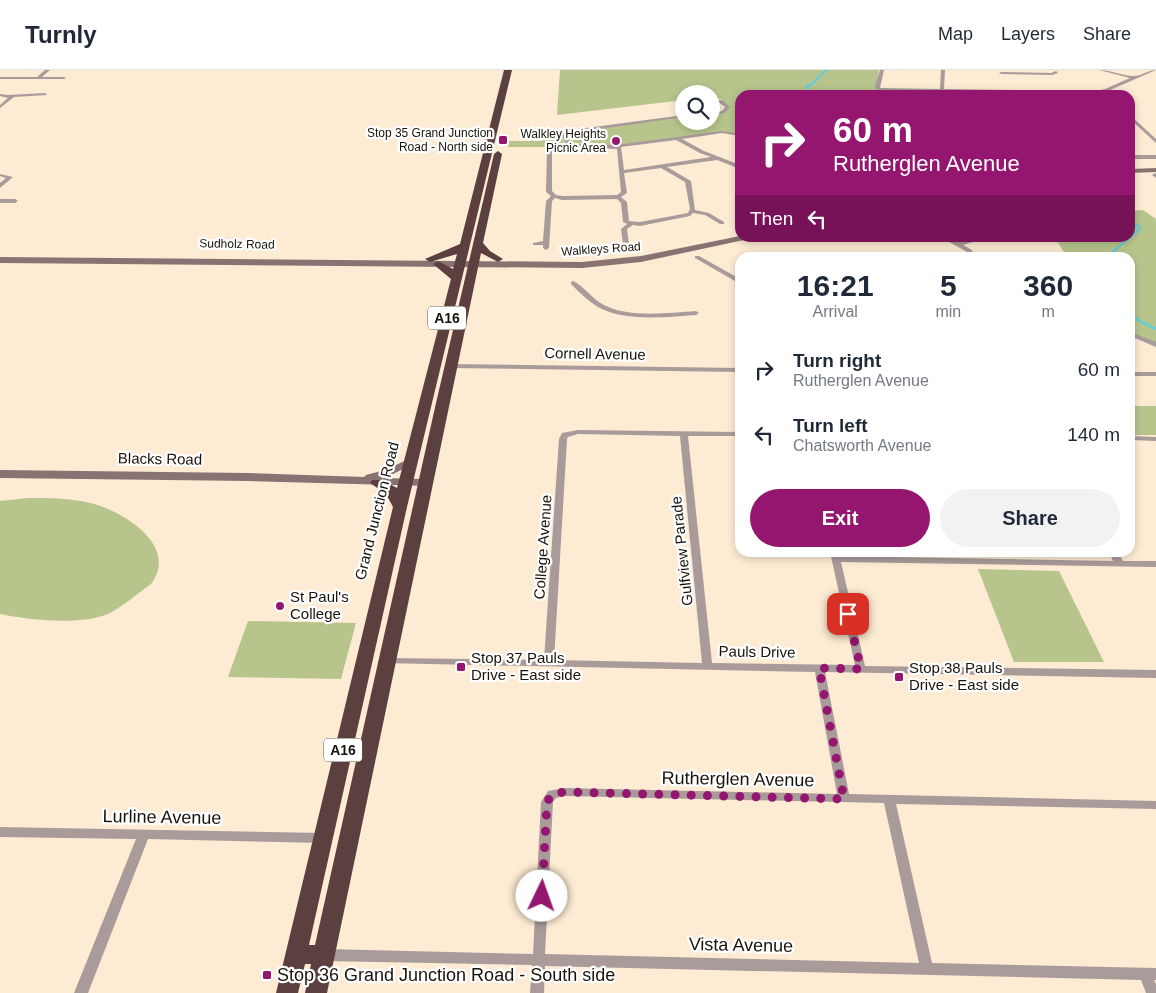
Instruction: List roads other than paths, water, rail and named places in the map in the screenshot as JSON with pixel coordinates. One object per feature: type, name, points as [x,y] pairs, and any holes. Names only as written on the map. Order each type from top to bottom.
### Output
[{"type":"highway","name":"Grand Junction Road","points":[[316,993],[450,366],[464,278],[462,261],[508,70]]},
{"type":"highway","name":"Grand Junction Road","points":[[287,993],[406,480],[435,366],[464,278],[474,262],[515,70]]},
{"type":"highway","points":[[478,244],[486,253],[501,262]]},
{"type":"highway","points":[[434,261],[466,245]]},
{"type":"highway","points":[[434,261],[464,278]]},
{"type":"highway","points":[[435,366],[450,366]]},
{"type":"highway","points":[[373,480],[392,491],[400,507]]},
{"type":"highway","points":[[364,661],[387,661]]},
{"type":"highway","points":[[296,954],[325,955]]},
{"type":"main road","points":[[1135,167],[1156,166]]},
{"type":"main road","points":[[1135,172],[1156,174]]},
{"type":"main road","name":"Walkleys Road","points":[[501,262],[615,257],[653,251],[735,232]]},
{"type":"main road","name":"Walkleys Road","points":[[462,261],[582,264],[623,262],[735,239]]},
{"type":"main road","name":"Sudholz Road","points":[[0,254],[434,261]]},
{"type":"main road","name":"Sudholz Road","points":[[0,260],[462,261]]},
{"type":"main road","points":[[464,278],[501,262]]},
{"type":"main road","points":[[373,480],[411,461]]},
{"type":"main road","name":"Blacks Road","points":[[0,474],[425,481]]},
{"type":"street","points":[[38,78],[48,70]]},
{"type":"street","points":[[882,70],[877,86],[878,89],[1052,90]]},
{"type":"street","points":[[942,90],[943,70]]},
{"type":"street","points":[[1101,70],[1134,78]]},
{"type":"street","points":[[1103,90],[1155,70]]},
{"type":"street","points":[[1002,80],[1001,72],[1052,74],[1056,72]]},
{"type":"street","points":[[0,78],[64,78]]},
{"type":"street","points":[[0,95],[44,94]]},
{"type":"street","points":[[0,107],[12,97],[10,96]]},
{"type":"street","points":[[720,112],[728,107],[722,103],[732,103]]},
{"type":"street","points":[[551,132],[564,133],[675,117]]},
{"type":"street","points":[[1135,121],[1156,142]]},
{"type":"street","points":[[616,146],[618,148],[624,193],[618,197],[554,196],[549,192],[550,148],[569,144],[616,146],[722,132],[735,134]]},
{"type":"street","points":[[564,133],[569,144]]},
{"type":"street","points":[[677,138],[702,152],[735,165]]},
{"type":"street","points":[[1135,158],[1156,157]]},
{"type":"street","points":[[622,172],[718,158]]},
{"type":"street","points":[[662,166],[688,181],[692,211]]},
{"type":"street","points":[[0,186],[10,177],[1,175]]},
{"type":"street","points":[[535,244],[546,246],[549,202],[554,196]]},
{"type":"street","points":[[618,197],[624,202],[626,222],[640,224],[686,215],[692,211],[707,214],[722,222]]},
{"type":"street","points":[[0,201],[15,201]]},
{"type":"street","points":[[626,244],[624,229],[632,223]]},
{"type":"street","points":[[954,242],[970,252]]},
{"type":"street","points":[[958,244],[967,242]]},
{"type":"street","points":[[697,257],[735,279]]},
{"type":"street","points":[[572,283],[600,305],[615,311],[633,314],[696,313]]},
{"type":"street","points":[[1135,336],[1156,345]]},
{"type":"street","name":"Cornell Avenue","points":[[450,366],[735,370]]},
{"type":"street","points":[[1135,374],[1156,374]]},
{"type":"street","name":"College Avenue","points":[[549,664],[563,439],[568,434],[578,432],[684,433]]},
{"type":"street","points":[[684,433],[735,434]]},
{"type":"street","name":"Gulfview Parade","points":[[684,433],[708,666]]},
{"type":"street","points":[[1135,438],[1156,439]]},
{"type":"street","points":[[835,557],[861,669]]},
{"type":"street","points":[[871,557],[1156,564]]},
{"type":"street","points":[[1116,557],[1120,564]]},
{"type":"street","name":"Pauls Drive","points":[[387,661],[1156,674]]},
{"type":"street","points":[[819,668],[844,799]]},
{"type":"street","name":"Rutherglen Avenue","points":[[537,993],[547,802],[552,794],[564,792],[1156,805]]},
{"type":"street","points":[[889,800],[927,968]]},
{"type":"street","name":"Lurline Avenue","points":[[0,832],[324,838]]},
{"type":"street","points":[[82,993],[144,834]]},
{"type":"street","name":"Vista Avenue","points":[[325,955],[1151,974]]},
{"type":"street","points":[[1151,974],[1153,993]]},
{"type":"waterway","points":[[809,90],[806,86],[811,85],[826,70]]},
{"type":"waterway","points":[[1135,224],[1140,227],[1135,233]]},
{"type":"waterway","points":[[1112,252],[1124,242]]},
{"type":"waterway","points":[[1135,317],[1138,320]]},
{"type":"waterway","points":[[1138,320],[1156,329]]},
{"type":"place","name":"Stop 35 Grand Junction Road - North side","points":[[503,140]]},
{"type":"place","name":"Walkley Heights Picnic Area","points":[[616,141]]},
{"type":"place","name":"St Paul's College","points":[[280,606]]},
{"type":"place","name":"Stop 37 Pauls Drive - East side","points":[[461,667]]},
{"type":"place","name":"Stop 38 Pauls Drive - East side","points":[[899,677]]},
{"type":"place","name":"Stop 36 Grand Junction Road - South side","points":[[267,975]]}]
